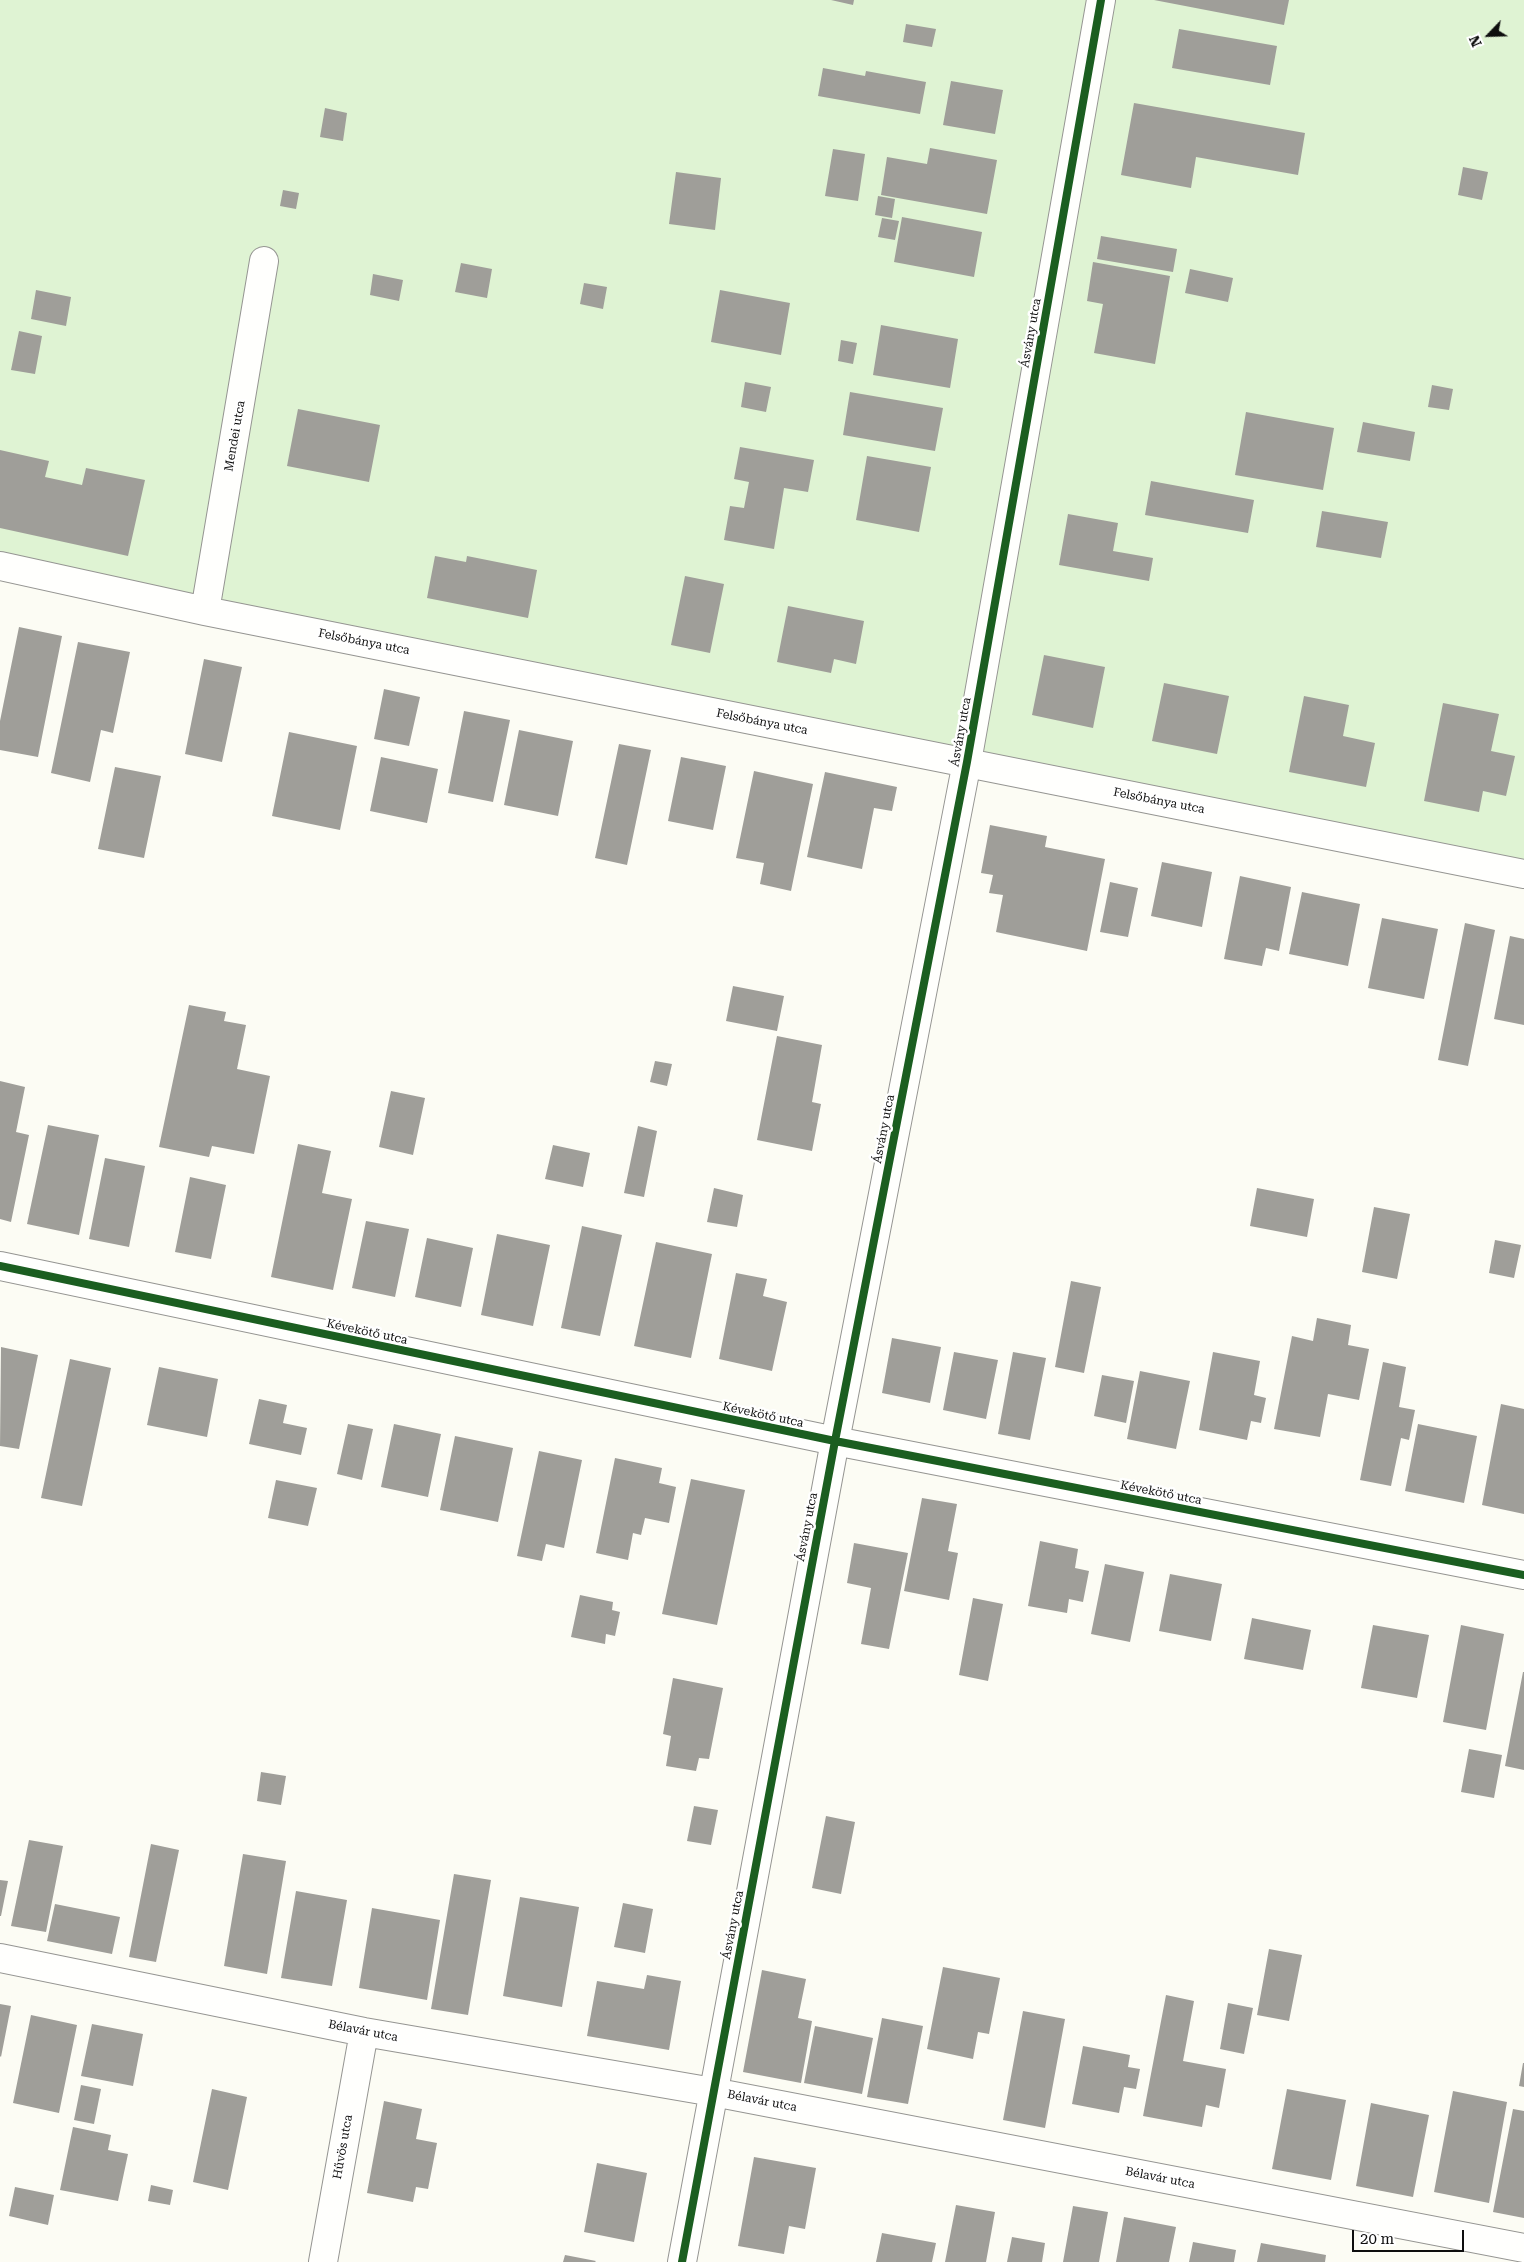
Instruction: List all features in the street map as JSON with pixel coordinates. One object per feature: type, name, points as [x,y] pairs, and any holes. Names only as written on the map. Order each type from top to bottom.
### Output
[{"type":"street","name":"Ásvány utca","points":[[682,2262],[835,1441],[967,762],[1101,0]]},
{"type":"street","name":"Mendei utca","points":[[206,611],[264,261]]},
{"type":"street","name":"Felsőbánya utca","points":[[0,566],[206,611],[1524,874]]},
{"type":"street","name":"Kévekötő utca","points":[[0,1266],[835,1441],[1524,1575]]},
{"type":"street","name":"Bélavár utca","points":[[0,1958],[364,2032],[713,2092],[1524,2248]]},
{"type":"street","name":"Hűvös utca","points":[[323,2262],[364,2032]]},
{"type":"green space","points":[[0,0],[1524,0],[1524,874],[0,566]]},
{"type":"building","points":[[831,0],[854,0],[853,5]]},
{"type":"building","points":[[1154,0],[1289,0],[1284,25]]},
{"type":"building","points":[[906,24],[936,29],[932,47],[903,42]]},
{"type":"building","points":[[1179,29],[1277,46],[1270,85],[1172,68]]},
{"type":"building","points":[[823,68],[865,76],[866,71],[926,82],[920,114],[818,96]]},
{"type":"building","points":[[951,81],[1003,90],[995,134],[943,125]]},
{"type":"building","points":[[1134,103],[1305,133],[1298,175],[1196,157],[1191,188],[1121,175]]},
{"type":"building","points":[[325,108],[347,113],[343,141],[320,137]]},
{"type":"building","points":[[930,148],[997,160],[987,214],[881,195],[887,157],[927,164]]},
{"type":"building","points":[[833,149],[865,154],[858,201],[825,196]]},
{"type":"building","points":[[1463,167],[1488,172],[1482,200],[1458,195]]},
{"type":"building","points":[[676,172],[721,178],[715,230],[669,224]]},
{"type":"building","points":[[283,190],[299,193],[296,209],[280,206]]},
{"type":"building","points":[[878,196],[895,199],[892,218],[875,215]]},
{"type":"building","points":[[902,217],[982,232],[974,277],[894,262]]},
{"type":"building","points":[[882,218],[899,221],[895,240],[878,237]]},
{"type":"building","points":[[1101,236],[1177,249],[1173,272],[1097,259]]},
{"type":"building","points":[[1093,262],[1170,276],[1155,364],[1094,353],[1103,304],[1087,301]]},
{"type":"building","points":[[461,263],[492,269],[487,298],[455,292]]},
{"type":"building","points":[[1190,269],[1233,278],[1228,302],[1185,293]]},
{"type":"building","points":[[373,274],[403,280],[399,301],[370,295]]},
{"type":"building","points":[[584,283],[607,287],[603,309],[580,304]]},
{"type":"building","points":[[36,290],[71,297],[66,326],[31,319]]},
{"type":"building","points":[[720,290],[790,303],[781,355],[711,342]]},
{"type":"building","points":[[881,325],[958,339],[950,388],[873,375]]},
{"type":"building","points":[[19,331],[42,336],[35,374],[11,370]]},
{"type":"building","points":[[841,340],[857,343],[853,364],[838,361]]},
{"type":"building","points":[[745,382],[771,387],[766,412],[741,407]]},
{"type":"building","points":[[1432,385],[1453,389],[1449,410],[1428,407]]},
{"type":"building","points":[[850,392],[943,408],[935,451],[843,435]]},
{"type":"building","points":[[298,409],[380,425],[369,482],[287,466]]},
{"type":"building","points":[[1246,412],[1334,428],[1323,490],[1235,475]]},
{"type":"building","points":[[1363,422],[1415,432],[1410,461],[1357,452]]},
{"type":"building","points":[[740,447],[814,460],[808,492],[784,488],[774,549],[724,540],[730,506],[744,508],[749,482],[734,479]]},
{"type":"building","points":[[0,450],[49,461],[45,477],[82,485],[86,468],[145,480],[128,556],[0,528]]},
{"type":"building","points":[[867,456],[931,467],[919,532],[856,520]]},
{"type":"building","points":[[1151,481],[1254,500],[1248,533],[1145,515]]},
{"type":"building","points":[[1322,511],[1388,522],[1381,558],[1316,547]]},
{"type":"building","points":[[1068,514],[1118,523],[1113,551],[1153,558],[1149,581],[1059,565]]},
{"type":"building","points":[[435,556],[466,562],[467,556],[537,570],[528,618],[427,598]]},
{"type":"building","points":[[685,576],[724,584],[710,653],[671,645]]},
{"type":"building","points":[[788,606],[864,621],[856,664],[834,659],[831,673],[777,662]]},
{"type":"building","points":[[19,627],[62,636],[38,757],[0,750],[0,721]]},
{"type":"building","points":[[78,642],[130,652],[113,733],[101,730],[90,782],[51,773]]},
{"type":"building","points":[[1044,655],[1105,667],[1093,728],[1032,715]]},
{"type":"building","points":[[204,659],[242,667],[222,762],[185,754]]},
{"type":"building","points":[[1164,683],[1229,696],[1217,754],[1152,741]]},
{"type":"building","points":[[384,689],[420,697],[409,746],[374,739]]},
{"type":"building","points":[[1304,696],[1349,705],[1343,736],[1375,743],[1366,787],[1289,772]]},
{"type":"building","points":[[1443,703],[1499,714],[1491,751],[1515,756],[1506,796],[1483,791],[1479,812],[1424,801]]},
{"type":"building","points":[[464,711],[510,720],[493,802],[448,793]]},
{"type":"building","points":[[519,730],[573,741],[558,816],[504,805]]},
{"type":"building","points":[[289,732],[357,746],[340,830],[272,816]]},
{"type":"building","points":[[619,744],[651,750],[627,865],[595,858]]},
{"type":"building","points":[[381,757],[438,769],[427,823],[370,811]]},
{"type":"building","points":[[681,757],[726,766],[713,830],[668,821]]},
{"type":"building","points":[[115,767],[161,776],[144,858],[98,849]]},
{"type":"building","points":[[754,771],[813,784],[791,891],[760,884],[764,863],[736,858]]},
{"type":"building","points":[[825,772],[897,787],[892,811],[874,808],[862,869],[807,857]]},
{"type":"building","points":[[990,825],[1047,836],[1045,847],[1105,859],[1087,951],[996,932],[1003,895],[989,893],[993,875],[981,873]]},
{"type":"building","points":[[1162,862],[1212,872],[1202,927],[1151,916]]},
{"type":"building","points":[[1240,876],[1291,887],[1279,951],[1266,948],[1262,966],[1224,959]]},
{"type":"building","points":[[1110,882],[1138,888],[1128,937],[1100,932]]},
{"type":"building","points":[[1302,892],[1360,904],[1348,966],[1289,954]]},
{"type":"building","points":[[1382,918],[1438,929],[1424,999],[1368,988]]},
{"type":"building","points":[[1465,923],[1495,930],[1468,1066],[1438,1060]]},
{"type":"building","points":[[1510,936],[1524,939],[1524,1025],[1494,1019]]},
{"type":"building","points":[[733,986],[784,996],[777,1031],[726,1021]]},
{"type":"building","points":[[189,1005],[226,1012],[224,1021],[246,1025],[237,1069],[270,1076],[254,1154],[212,1146],[209,1157],[159,1147]]},
{"type":"building","points":[[777,1036],[822,1045],[812,1102],[821,1104],[812,1151],[757,1140]]},
{"type":"building","points":[[655,1061],[672,1064],[667,1086],[650,1082]]},
{"type":"building","points":[[0,1081],[25,1087],[16,1132],[29,1135],[11,1222],[0,1219]]},
{"type":"building","points":[[391,1091],[425,1098],[413,1155],[379,1147]]},
{"type":"building","points":[[48,1125],[99,1135],[79,1235],[27,1224]]},
{"type":"building","points":[[638,1126],[657,1131],[644,1197],[624,1193]]},
{"type":"building","points":[[298,1144],[331,1151],[322,1193],[352,1199],[333,1290],[271,1277]]},
{"type":"building","points":[[553,1145],[590,1153],[583,1187],[545,1179]]},
{"type":"building","points":[[105,1158],[145,1166],[129,1247],[89,1239]]},
{"type":"building","points":[[190,1177],[226,1185],[211,1259],[175,1252]]},
{"type":"building","points":[[714,1188],[743,1195],[737,1227],[707,1222]]},
{"type":"building","points":[[1257,1188],[1314,1199],[1307,1237],[1250,1226]]},
{"type":"building","points":[[1374,1207],[1410,1214],[1397,1279],[1362,1272]]},
{"type":"building","points":[[366,1221],[409,1229],[395,1297],[352,1288]]},
{"type":"building","points":[[582,1226],[622,1235],[600,1336],[561,1328]]},
{"type":"building","points":[[497,1234],[550,1245],[533,1326],[481,1315]]},
{"type":"building","points":[[427,1238],[473,1248],[461,1307],[415,1297]]},
{"type":"building","points":[[1495,1240],[1521,1245],[1514,1278],[1489,1273]]},
{"type":"building","points":[[656,1242],[712,1254],[691,1358],[634,1346]]},
{"type":"building","points":[[736,1273],[767,1279],[763,1296],[787,1302],[772,1371],[719,1359]]},
{"type":"building","points":[[1071,1281],[1101,1287],[1084,1373],[1055,1367]]},
{"type":"building","points":[[1317,1318],[1351,1325],[1348,1345],[1369,1349],[1359,1400],[1328,1394],[1320,1437],[1274,1429],[1292,1336],[1313,1341]]},
{"type":"building","points":[[892,1338],[941,1347],[930,1403],[882,1393]]},
{"type":"building","points":[[1,1347],[38,1355],[19,1449],[0,1446]]},
{"type":"building","points":[[954,1352],[998,1360],[986,1419],[943,1410]]},
{"type":"building","points":[[1013,1352],[1046,1358],[1030,1440],[998,1434]]},
{"type":"building","points":[[1213,1352],[1260,1361],[1254,1395],[1266,1398],[1261,1423],[1251,1421],[1247,1440],[1199,1430]]},
{"type":"building","points":[[70,1359],[111,1368],[82,1506],[41,1498]]},
{"type":"building","points":[[1383,1362],[1406,1367],[1399,1407],[1415,1410],[1409,1440],[1401,1438],[1391,1486],[1360,1480]]},
{"type":"building","points":[[159,1367],[218,1379],[207,1437],[147,1425]]},
{"type":"building","points":[[1140,1371],[1190,1381],[1176,1449],[1127,1439]]},
{"type":"building","points":[[1102,1375],[1134,1381],[1126,1423],[1094,1416]]},
{"type":"building","points":[[259,1399],[287,1405],[283,1423],[307,1428],[301,1455],[249,1444]]},
{"type":"building","points":[[1501,1404],[1524,1409],[1524,1514],[1482,1505]]},
{"type":"building","points":[[348,1424],[373,1429],[362,1480],[337,1474]]},
{"type":"building","points":[[394,1424],[441,1434],[428,1497],[381,1487]]},
{"type":"building","points":[[1418,1424],[1477,1436],[1464,1503],[1405,1491]]},
{"type":"building","points":[[455,1436],[513,1448],[498,1522],[440,1510]]},
{"type":"building","points":[[539,1451],[582,1460],[564,1548],[546,1544],[542,1561],[517,1556]]},
{"type":"building","points":[[615,1458],[662,1468],[659,1483],[676,1487],[669,1523],[645,1518],[641,1535],[633,1533],[628,1560],[596,1553]]},
{"type":"building","points":[[691,1479],[745,1490],[717,1625],[662,1614]]},
{"type":"building","points":[[276,1480],[317,1488],[308,1526],[268,1518]]},
{"type":"building","points":[[922,1498],[957,1504],[948,1551],[958,1553],[949,1600],[904,1591]]},
{"type":"building","points":[[1040,1541],[1078,1549],[1075,1568],[1089,1571],[1083,1602],[1069,1599],[1067,1613],[1028,1606]]},
{"type":"building","points":[[854,1543],[908,1553],[889,1649],[861,1644],[871,1588],[847,1583]]},
{"type":"building","points":[[1105,1564],[1144,1572],[1130,1642],[1091,1634]]},
{"type":"building","points":[[1170,1574],[1222,1584],[1211,1641],[1159,1631]]},
{"type":"building","points":[[580,1595],[613,1602],[612,1610],[620,1612],[615,1636],[606,1634],[605,1644],[571,1637]]},
{"type":"building","points":[[973,1598],[1003,1604],[988,1681],[959,1675]]},
{"type":"building","points":[[1252,1618],[1311,1630],[1303,1670],[1244,1659]]},
{"type":"building","points":[[1373,1625],[1429,1635],[1417,1698],[1361,1688]]},
{"type":"building","points":[[1461,1625],[1504,1634],[1486,1730],[1443,1722]]},
{"type":"building","points":[[1524,1672],[1524,1770],[1505,1766]]},
{"type":"building","points":[[673,1678],[723,1688],[709,1759],[699,1758],[696,1771],[666,1766],[671,1736],[663,1734]]},
{"type":"building","points":[[1469,1749],[1502,1755],[1494,1798],[1461,1792]]},
{"type":"building","points":[[261,1772],[286,1776],[281,1805],[257,1801]]},
{"type":"building","points":[[694,1806],[718,1810],[711,1845],[687,1841]]},
{"type":"building","points":[[826,1816],[855,1822],[841,1894],[812,1888]]},
{"type":"building","points":[[29,1840],[63,1846],[46,1932],[11,1926]]},
{"type":"building","points":[[151,1844],[179,1850],[156,1962],[129,1957]]},
{"type":"building","points":[[243,1854],[286,1861],[267,1974],[224,1966]]},
{"type":"building","points":[[454,1874],[491,1880],[468,2015],[431,2009]]},
{"type":"building","points":[[0,1880],[8,1881],[1,1916],[0,1916]]},
{"type":"building","points":[[296,1891],[347,1900],[332,1986],[281,1978]]},
{"type":"building","points":[[520,1897],[579,1907],[562,2007],[503,1996]]},
{"type":"building","points":[[623,1903],[653,1909],[645,1953],[614,1947]]},
{"type":"building","points":[[55,1904],[120,1917],[112,1954],[47,1941]]},
{"type":"building","points":[[372,1908],[440,1920],[427,2000],[359,1988]]},
{"type":"building","points":[[1269,1949],[1302,1955],[1289,2021],[1257,2015]]},
{"type":"building","points":[[943,1967],[1000,1978],[989,2034],[978,2032],[973,2059],[927,2049]]},
{"type":"building","points":[[762,1970],[806,1979],[798,2018],[812,2021],[801,2083],[743,2072]]},
{"type":"building","points":[[647,1975],[681,1981],[669,2050],[587,2036],[597,1981],[644,1989]]},
{"type":"building","points":[[1166,1995],[1194,2001],[1183,2061],[1226,2069],[1219,2108],[1206,2105],[1202,2127],[1143,2116]]},
{"type":"building","points":[[1228,2003],[1253,2008],[1244,2054],[1220,2049]]},
{"type":"building","points":[[0,2004],[11,2006],[1,2057],[0,2056]]},
{"type":"building","points":[[1023,2011],[1065,2019],[1045,2128],[1003,2120]]},
{"type":"building","points":[[31,2015],[77,2025],[59,2113],[13,2103]]},
{"type":"building","points":[[882,2018],[923,2026],[908,2104],[867,2097]]},
{"type":"building","points":[[92,2024],[143,2034],[133,2086],[81,2076]]},
{"type":"building","points":[[815,2026],[873,2038],[862,2094],[804,2083]]},
{"type":"building","points":[[1083,2046],[1130,2055],[1128,2067],[1140,2069],[1136,2089],[1124,2087],[1119,2113],[1072,2104]]},
{"type":"building","points":[[1524,2063],[1524,2087],[1519,2086]]},
{"type":"building","points":[[81,2085],[101,2089],[94,2124],[74,2120]]},
{"type":"building","points":[[212,2089],[247,2097],[228,2190],[193,2182]]},
{"type":"building","points":[[1287,2089],[1346,2100],[1331,2180],[1272,2169]]},
{"type":"building","points":[[1453,2091],[1507,2102],[1489,2203],[1434,2192]]},
{"type":"building","points":[[384,2101],[422,2109],[416,2139],[437,2143],[428,2189],[416,2187],[413,2202],[367,2193]]},
{"type":"building","points":[[1371,2103],[1429,2115],[1413,2197],[1356,2186]]},
{"type":"building","points":[[1513,2109],[1524,2111],[1524,2218],[1493,2212]]},
{"type":"building","points":[[73,2127],[111,2135],[108,2150],[128,2154],[118,2201],[60,2190]]},
{"type":"building","points":[[754,2157],[816,2168],[805,2229],[789,2226],[784,2254],[738,2246]]},
{"type":"building","points":[[597,2163],[647,2173],[634,2242],[584,2232]]},
{"type":"building","points":[[151,2185],[173,2190],[170,2205],[148,2201]]},
{"type":"building","points":[[15,2187],[54,2195],[48,2225],[9,2216]]},
{"type":"building","points":[[956,2205],[995,2212],[986,2262],[945,2262]]},
{"type":"building","points":[[1073,2206],[1108,2212],[1099,2262],[1063,2262]]},
{"type":"building","points":[[1124,2217],[1176,2227],[1169,2262],[1116,2262]]},
{"type":"building","points":[[882,2233],[936,2243],[932,2262],[876,2262]]},
{"type":"building","points":[[1012,2237],[1045,2243],[1042,2262],[1007,2262]]},
{"type":"building","points":[[1193,2242],[1236,2250],[1234,2262],[1189,2262]]},
{"type":"building","points":[[1261,2243],[1326,2255],[1325,2262],[1257,2262]]},
{"type":"building","points":[[565,2255],[596,2261],[563,2262]]},
{"type":"cycle path","points":[[682,2262],[835,1441],[967,762],[1101,0]]},
{"type":"cycle path","points":[[0,1266],[835,1441],[1524,1575]]}]
